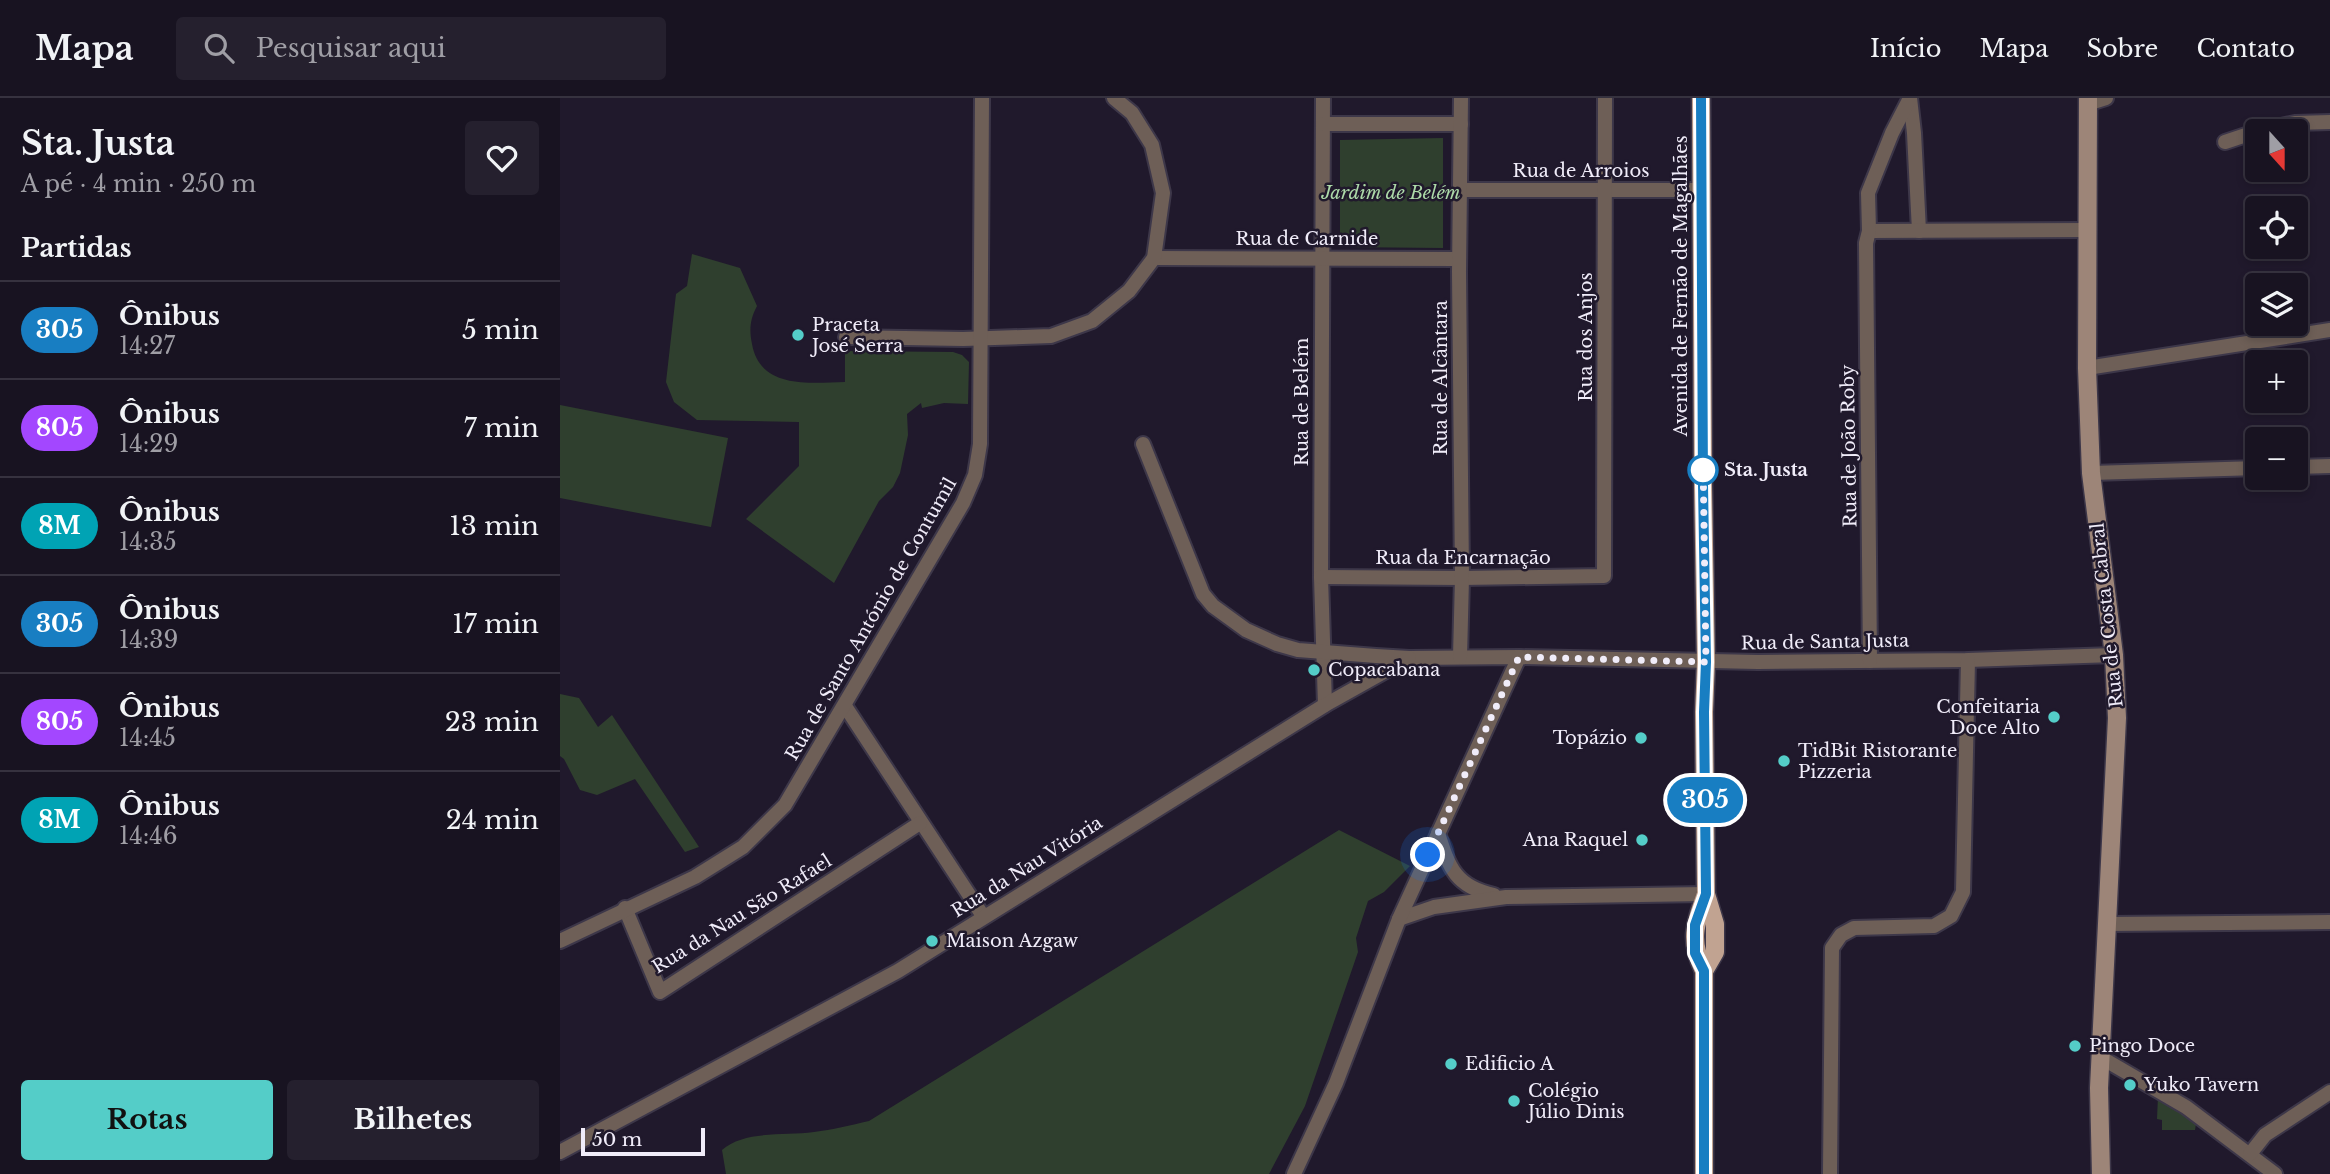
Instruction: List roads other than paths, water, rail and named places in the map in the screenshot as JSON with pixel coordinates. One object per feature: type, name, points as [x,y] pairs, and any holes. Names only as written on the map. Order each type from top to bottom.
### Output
[{"type":"main road","name":"Avenida de Fernão de Magalhães","points":[[1701,98],[1706,894],[1715,924],[1715,952],[1704,971],[1704,1174]]},
{"type":"main road","name":"Rua de Costa Cabral","points":[[2088,101],[2087,368],[2091,473],[2115,655],[2117,718],[2100,1057],[2101,1174]]},
{"type":"street","name":"Rua de Santo António de Contumil","points":[[560,941],[695,877],[743,848],[785,805],[963,503],[975,475],[980,444],[982,98]]},
{"type":"street","points":[[846,337],[1051,336],[1092,321],[1129,291],[1154,258],[1163,193],[1152,145],[1132,113],[1114,98]]},
{"type":"street","name":"Rua de Belém","points":[[1323,98],[1321,577],[1325,705]]},
{"type":"street","name":"Rua de Alcântara","points":[[1460,657],[1461,98]]},
{"type":"street","name":"Rua dos Anjos","points":[[1604,576],[1605,98]]},
{"type":"street","points":[[1910,98],[1919,231]]},
{"type":"street","name":"Rua de João Roby","points":[[1870,661],[1866,243],[1869,231],[1868,193],[1892,133],[1910,98]]},
{"type":"street","points":[[2088,101],[2106,98]]},
{"type":"street","points":[[2308,123],[2330,122]]},
{"type":"street","points":[[1323,124],[1461,124]]},
{"type":"street","points":[[2225,142],[2245,135]]},
{"type":"street","name":"Rua de Arroios","points":[[1461,190],[1702,190]]},
{"type":"street","points":[[1869,231],[2087,230]]},
{"type":"street","name":"Rua de Carnide","points":[[1154,258],[1460,259]]},
{"type":"street","points":[[2087,368],[2330,330]]},
{"type":"street","name":"Rua de Santa Justa","points":[[1143,444],[1203,594],[1213,606],[1246,630],[1297,650],[1409,658],[1519,657],[1706,662],[1968,660],[2115,655]]},
{"type":"street","points":[[2308,467],[2330,466]]},
{"type":"street","points":[[2091,473],[2245,468]]},
{"type":"street","name":"Rua da Encarnação","points":[[1321,577],[1604,576]]},
{"type":"street","points":[[1294,1174],[1336,1083],[1399,919],[1519,657]]},
{"type":"street","name":"Rua de Santa Justa","points":[[1325,705],[1409,658]]},
{"type":"street","points":[[1830,1174],[1832,948],[1841,935],[1854,928],[1934,926],[1951,916],[1963,892],[1968,660]]},
{"type":"street","name":"Rua da Nau Vitória","points":[[560,1152],[898,971],[1325,705]]},
{"type":"street","points":[[845,706],[983,916]]},
{"type":"street","name":"Rua da Nau São Rafael","points":[[625,908],[660,992],[920,823]]},
{"type":"street","points":[[1438,833],[1447,861],[1462,883],[1478,891],[1506,897]]},
{"type":"street","points":[[1399,919],[1434,907],[1506,897],[1706,894]]},
{"type":"street","points":[[2108,924],[2330,922]]},
{"type":"street","points":[[2100,1057],[2186,1107],[2275,1174]]},
{"type":"street","points":[[2250,1154],[2265,1135],[2330,1092]]},
{"type":"place","name":"Praceta José Serra","points":[[798,335]]},
{"type":"place","name":"Sta. Justa","points":[[1703,470]]},
{"type":"place","name":"Copacabana","points":[[1314,670]]},
{"type":"place","name":"Confeitaria Doce Alto","points":[[2054,717]]},
{"type":"place","name":"Topázio","points":[[1641,738]]},
{"type":"place","name":"TidBit Ristorante Pizzeria","points":[[1784,761]]},
{"type":"place","name":"Ana Raquel","points":[[1642,840]]},
{"type":"place","name":"Maison Azgaw","points":[[932,941]]},
{"type":"place","name":"Pingo Doce","points":[[2075,1046]]},
{"type":"place","name":"Edificio A","points":[[1451,1064]]},
{"type":"place","name":"Yuko Tavern","points":[[2130,1085]]},
{"type":"place","name":"Colégio Júlio Dinis","points":[[1514,1101]]},
{"type":"park label","name":"Jardim de Belém","points":[[1391,193]]}]
